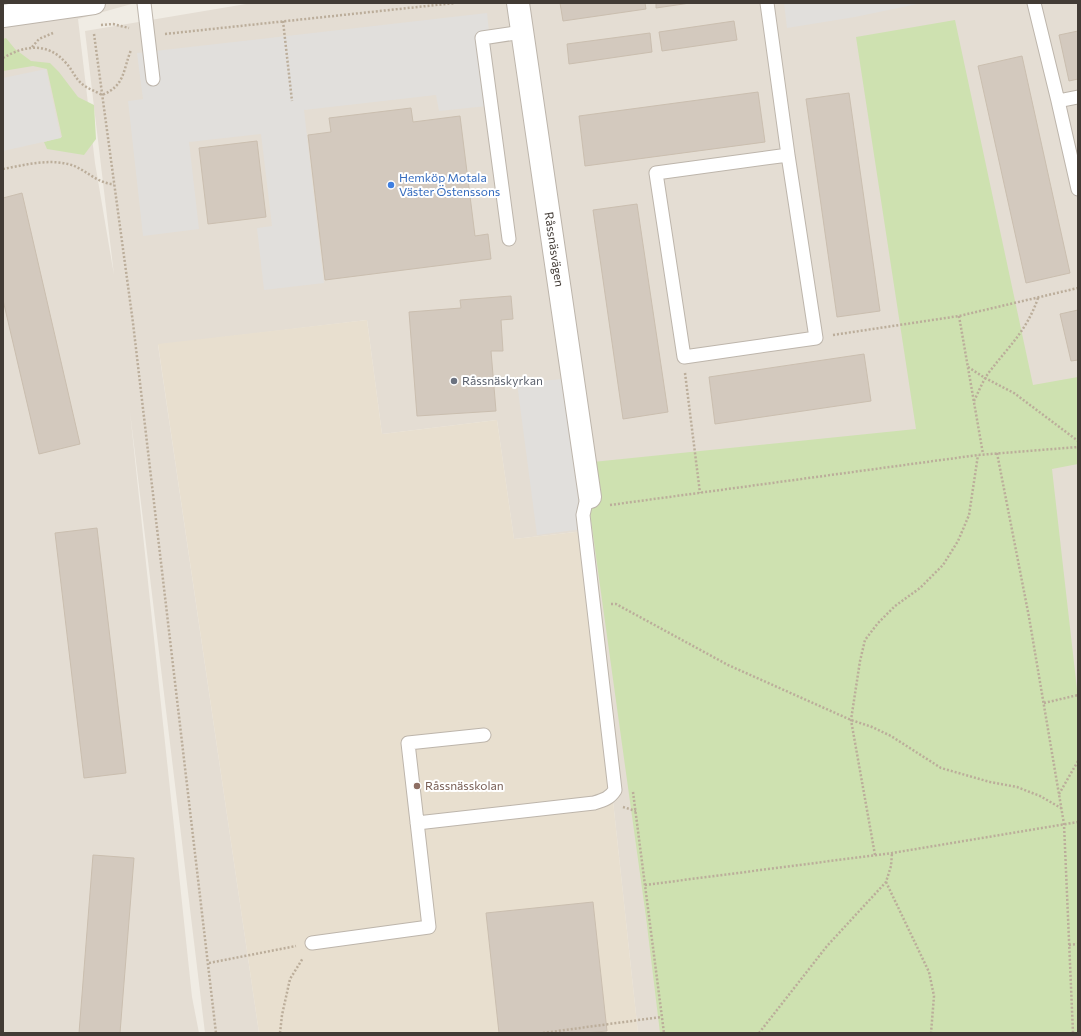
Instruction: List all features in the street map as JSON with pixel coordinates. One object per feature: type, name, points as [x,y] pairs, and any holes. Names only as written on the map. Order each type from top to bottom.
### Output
[{"type":"street","points":[[3,16],[94,3]]},
{"type":"street","name":"Råssnäsvägen","points":[[518,3],[598,501]]},
{"type":"lane","points":[[144,3],[141,37],[153,79]]},
{"type":"lane","points":[[767,3],[788,156],[816,338],[684,357],[656,173],[788,156]]},
{"type":"lane","points":[[1034,3],[1078,189]]},
{"type":"lane","points":[[509,239],[482,38],[522,32]]},
{"type":"lane","points":[[1058,101],[1078,97]]},
{"type":"lane","points":[[417,822],[594,803],[606,799],[612,795],[615,790],[583,515],[586,502],[598,501]]},
{"type":"lane","points":[[312,944],[428,927],[408,743],[484,735]]},
{"type":"path","points":[[99,25],[113,24],[128,27],[141,37],[455,3]]},
{"type":"path","points":[[283,21],[292,101]]},
{"type":"path","points":[[32,47],[39,39],[55,32]]},
{"type":"path","points":[[94,34],[133,323],[216,1033]]},
{"type":"path","points":[[102,95],[117,87],[141,37]]},
{"type":"path","points":[[3,58],[20,50],[32,47],[42,48],[57,53],[81,83],[102,95]]},
{"type":"path","points":[[3,169],[35,163],[68,164],[105,184],[114,184]]},
{"type":"path","points":[[816,338],[959,316],[1078,288]]},
{"type":"path","points":[[974,402],[985,378],[1021,334],[1032,315],[1038,297]]},
{"type":"path","points":[[959,316],[983,454]]},
{"type":"path","points":[[684,357],[700,493]]},
{"type":"path","points":[[968,367],[1033,405],[1078,441]]},
{"type":"path","points":[[598,501],[700,493],[983,454],[1078,447]]},
{"type":"path","points":[[997,453],[1044,703],[1064,824],[1073,1033]]},
{"type":"path","points":[[875,855],[852,720],[854,692],[865,640],[894,606],[920,588],[943,565],[958,542],[969,516],[978,455]]},
{"type":"path","points":[[610,605],[616,604],[728,665],[852,720],[872,727],[890,736],[941,768],[969,777],[1017,787],[1040,796],[1061,808]]},
{"type":"path","points":[[1044,703],[1078,695]]},
{"type":"path","points":[[1059,794],[1078,761]]},
{"type":"path","points":[[645,885],[892,853],[1078,822]]},
{"type":"path","points":[[759,1033],[827,946],[886,882],[891,866],[892,853]]},
{"type":"path","points":[[886,882],[929,972],[934,996],[931,1033]]},
{"type":"path","points":[[209,963],[312,944]]},
{"type":"path","points":[[280,1033],[282,1015],[290,979],[312,944]]},
{"type":"path","points":[[1069,945],[1078,944]]},
{"type":"path","points":[[543,1033],[661,1018]]},
{"type":"shaded area","points":[[3,3],[135,3],[78,19],[95,163],[114,275],[85,31],[252,3],[1078,3],[1078,1033],[638,1033],[584,531],[514,539],[497,420],[382,434],[367,320],[158,345],[259,1033],[205,1033],[130,412],[192,997],[199,1033],[3,1033]]},
{"type":"shaded area","points":[[784,3],[922,3],[855,17],[787,28]]},
{"type":"shaded area","points":[[487,13],[497,105],[439,111],[436,95],[304,110],[324,283],[264,290],[257,228],[272,226],[261,134],[189,142],[199,229],[143,236],[128,101],[143,99],[137,53]]},
{"type":"shaded area","points":[[46,69],[61,138],[3,151],[3,78]]},
{"type":"shaded area","name":"Råssnässkolan","points":[[367,320],[382,434],[497,420],[514,539],[584,531],[638,1033],[259,1033],[158,344]]},
{"type":"shaded area","points":[[562,379],[590,528],[537,535],[517,383]]},
{"type":"green space","points":[[955,20],[1033,385],[1078,377],[1078,464],[1052,469],[1078,698],[1078,1033],[660,1033],[646,917],[583,463],[916,429],[856,37]]},
{"type":"green space","points":[[6,38],[15,49],[31,61],[50,63],[59,72],[78,97],[94,105],[96,139],[84,155],[47,149],[44,142],[62,137],[47,69],[33,66],[3,71],[3,39]]},
{"type":"building","points":[[560,3],[645,3],[646,9],[563,21]]},
{"type":"building","points":[[656,3],[690,3],[656,8]]},
{"type":"building","points":[[734,21],[737,40],[662,51],[659,32]]},
{"type":"building","points":[[1078,31],[1078,79],[1069,81],[1059,35]]},
{"type":"building","points":[[650,33],[652,52],[569,64],[567,44]]},
{"type":"building","points":[[1022,56],[1070,273],[1026,283],[978,66]]},
{"type":"building","points":[[758,92],[765,142],[585,166],[579,116]]},
{"type":"building","points":[[849,93],[880,311],[837,317],[806,99]]},
{"type":"building","name":"Hemköp Motala Väster Östenssons","points":[[411,108],[413,122],[460,116],[475,236],[488,234],[491,259],[325,280],[308,135],[331,132],[329,118]]},
{"type":"building","points":[[257,141],[266,217],[208,224],[199,148]]},
{"type":"building","points":[[22,193],[80,444],[39,454],[3,300],[3,198]]},
{"type":"building","points":[[637,204],[668,412],[623,419],[593,210]]},
{"type":"building","name":"Råssnäskyrkan","points":[[511,296],[513,319],[501,320],[503,351],[491,351],[496,411],[417,416],[409,312],[461,308],[460,300]]},
{"type":"building","points":[[1078,310],[1078,360],[1071,361],[1060,314]]},
{"type":"building","points":[[864,354],[871,401],[715,424],[709,377]]},
{"type":"building","points":[[97,528],[126,773],[84,778],[55,533]]},
{"type":"building","points":[[93,855],[134,858],[120,1033],[79,1033]]},
{"type":"building","points":[[593,902],[607,1031],[585,1033],[499,1033],[486,913]]},
{"type":"place","name":"Hemköp Motala Väster Östenssons","points":[[391,185]]},
{"type":"place","name":"Råssnäskyrkan","points":[[454,381]]},
{"type":"place","name":"Råssnässkolan","points":[[417,786]]}]
